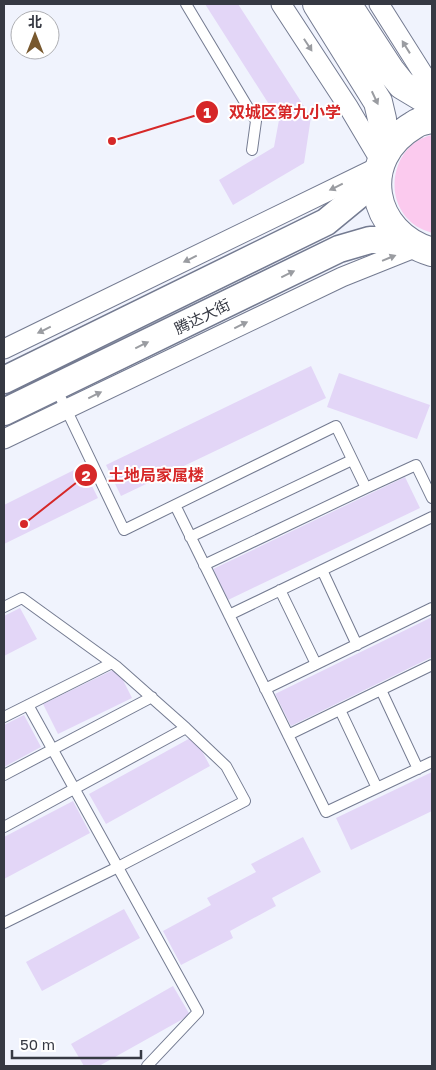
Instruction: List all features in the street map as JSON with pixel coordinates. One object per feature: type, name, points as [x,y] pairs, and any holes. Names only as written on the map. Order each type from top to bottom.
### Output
[{"type":"main road","points":[[317,4],[361,51],[402,85],[432,103]]},
{"type":"main road","points":[[347,4],[382,119],[379,203],[389,223],[425,249]]},
{"type":"main road","points":[[380,166],[397,137],[415,124],[432,118]]},
{"type":"main road","name":"腾达大街","points":[[4,380],[326,222],[380,166]]},
{"type":"main road","name":"腾达大街","points":[[4,412],[61,398],[338,249],[370,240],[425,249]]},
{"type":"street","points":[[4,349],[380,166],[349,108],[282,4]]},
{"type":"street","points":[[379,4],[432,88]]},
{"type":"street","points":[[4,439],[61,398]]},
{"type":"lane","points":[[186,4],[256,121],[252,150]]},
{"type":"lane","points":[[61,398],[124,530],[336,426],[366,488]]},
{"type":"lane","points":[[190,537],[352,460]]},
{"type":"lane","points":[[204,565],[416,465],[432,498]]},
{"type":"lane","points":[[175,505],[326,812],[432,762]]},
{"type":"lane","points":[[229,615],[432,517]]},
{"type":"lane","points":[[322,570],[357,645]]},
{"type":"lane","points":[[280,590],[316,664]]},
{"type":"lane","points":[[4,607],[22,598],[112,663],[152,697],[226,766],[245,801],[4,924]]},
{"type":"lane","points":[[265,689],[432,608]]},
{"type":"lane","points":[[4,718],[112,663]]},
{"type":"lane","points":[[288,735],[432,665]]},
{"type":"lane","points":[[381,690],[418,769]]},
{"type":"lane","points":[[4,775],[52,748],[152,697]]},
{"type":"lane","points":[[28,705],[198,1012],[147,1066]]},
{"type":"lane","points":[[340,710],[377,788]]},
{"type":"lane","points":[[4,827],[186,728]]},
{"type":"shaded area","points":[[432,135],[432,233],[409,220],[401,209],[396,196],[395,183],[396,170],[401,158],[419,140]]},
{"type":"building","points":[[205,4],[238,4],[311,117],[304,163],[233,205],[219,180],[274,147],[279,120]]},
{"type":"building","points":[[311,366],[326,398],[121,496],[106,465]]},
{"type":"building","points":[[339,373],[430,405],[417,439],[327,407]]},
{"type":"building","points":[[82,466],[98,498],[4,544],[4,505]]},
{"type":"building","points":[[405,477],[420,508],[228,600],[213,569]]},
{"type":"building","points":[[20,608],[37,639],[4,656],[4,616]]},
{"type":"building","points":[[432,617],[432,657],[291,726],[275,694]]},
{"type":"building","points":[[117,668],[132,698],[58,734],[43,704]]},
{"type":"building","points":[[24,715],[41,747],[4,767],[4,725]]},
{"type":"building","points":[[194,736],[210,766],[106,824],[89,794]]},
{"type":"building","points":[[432,772],[432,811],[351,850],[336,818]]},
{"type":"building","points":[[73,801],[90,833],[4,879],[4,837]]},
{"type":"building","points":[[303,837],[321,872],[272,898],[276,906],[230,931],[233,938],[181,965],[163,931],[211,905],[207,898],[256,872],[251,864]]},
{"type":"building","points":[[124,909],[140,938],[42,991],[26,962]]},
{"type":"building","points":[[173,986],[190,1015],[99,1066],[84,1066],[71,1044]]},
{"type":"place","name":"双城区第九小学","points":[[112,141]]},
{"type":"place","name":"土地局家属楼","points":[[24,524]]}]
